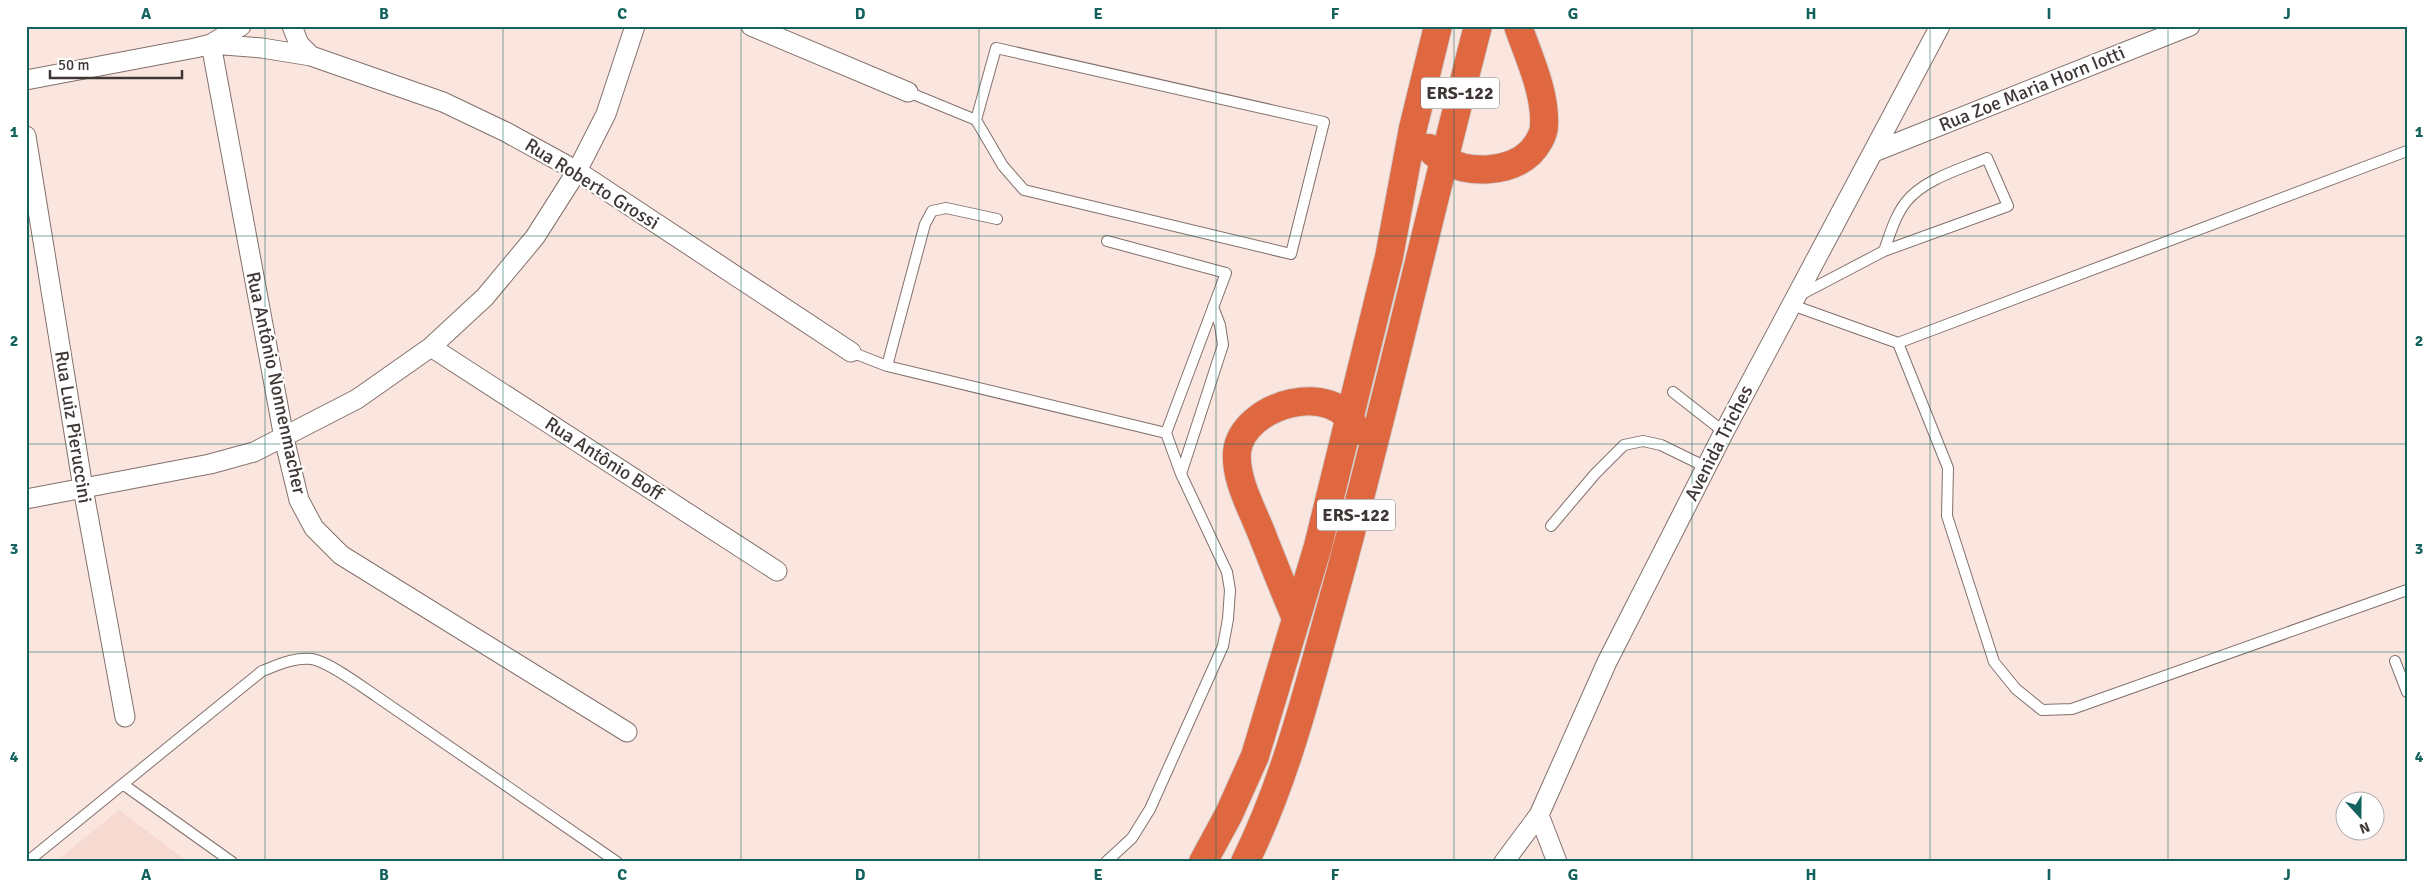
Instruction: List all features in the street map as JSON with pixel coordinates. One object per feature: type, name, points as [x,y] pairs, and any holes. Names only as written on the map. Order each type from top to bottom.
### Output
[{"type":"highway","name":"ERS-122","points":[[1203,862],[1229,814],[1256,756],[1318,546],[1389,257],[1413,128],[1438,26]]},
{"type":"highway","name":"ERS-122","points":[[1245,862],[1266,820],[1284,770],[1366,479],[1443,160],[1478,26]]},
{"type":"highway","points":[[1413,128],[1429,148],[1443,160],[1468,168],[1485,170],[1507,166],[1523,160],[1535,148],[1544,129],[1544,111],[1518,26]]},
{"type":"highway","points":[[1296,616],[1240,479],[1237,451],[1245,432],[1264,414],[1296,401],[1327,402],[1350,417],[1360,440],[1366,479]]},
{"type":"street","points":[[26,80],[211,44],[241,26]]},
{"type":"street","points":[[292,26],[300,44],[311,56]]},
{"type":"street","points":[[26,499],[210,464],[254,452],[284,438],[357,398],[432,347],[485,298],[535,237],[576,172],[606,114],[635,26]]},
{"type":"street","points":[[751,26],[908,92]]},
{"type":"street","name":"Avenida Triches","points":[[1504,862],[1539,815],[1608,662],[1706,467],[1940,26]]},
{"type":"street","name":"Rua Zoe Maria Horn Iotti","points":[[1874,152],[2190,26]]},
{"type":"street","name":"Rua Roberto Grossi","points":[[211,44],[262,48],[311,56],[443,102],[506,132],[576,172],[851,352]]},
{"type":"street","name":"Rua Antônio Nonnenmacher","points":[[211,44],[284,438],[299,500],[314,528],[341,555],[627,732]]},
{"type":"street","name":"Rua Luiz Pieruccini","points":[[26,136],[83,488],[125,718]]},
{"type":"street","name":"Rua Antônio Boff","points":[[432,347],[777,571]]},
{"type":"street","points":[[1539,815],[1557,862]]},
{"type":"lane","points":[[908,92],[976,120],[1003,166],[1024,190],[1291,254],[1324,122],[996,48],[976,120]]},
{"type":"lane","points":[[1794,300],[1898,343],[2407,151]]},
{"type":"lane","points":[[1794,300],[1884,251],[2008,206],[1986,158],[1927,184],[1906,201],[1894,222],[1884,251]]},
{"type":"lane","points":[[887,366],[925,224],[932,211],[946,208],[997,220]]},
{"type":"lane","points":[[1106,862],[1132,838],[1150,809],[1223,646],[1230,590],[1227,572],[1180,474],[1166,433],[1226,273],[1107,242]]},
{"type":"lane","points":[[1180,474],[1223,345],[1220,325],[1213,307]]},
{"type":"lane","points":[[1898,343],[1948,468],[1947,516],[1994,662],[2016,689],[2042,710],[2072,709],[2407,590]]},
{"type":"lane","points":[[851,352],[887,366],[1166,433]]},
{"type":"lane","points":[[1673,392],[1724,432]]},
{"type":"lane","points":[[1551,526],[1624,445],[1643,441],[1661,445],[1706,467]]},
{"type":"lane","points":[[26,862],[124,785],[262,670],[288,661],[312,659],[343,674],[618,862]]},
{"type":"lane","points":[[2395,661],[2407,692]]},
{"type":"lane","points":[[124,785],[232,862]]},
{"type":"shaded area","points":[[119,810],[188,862],[55,862]]}]
